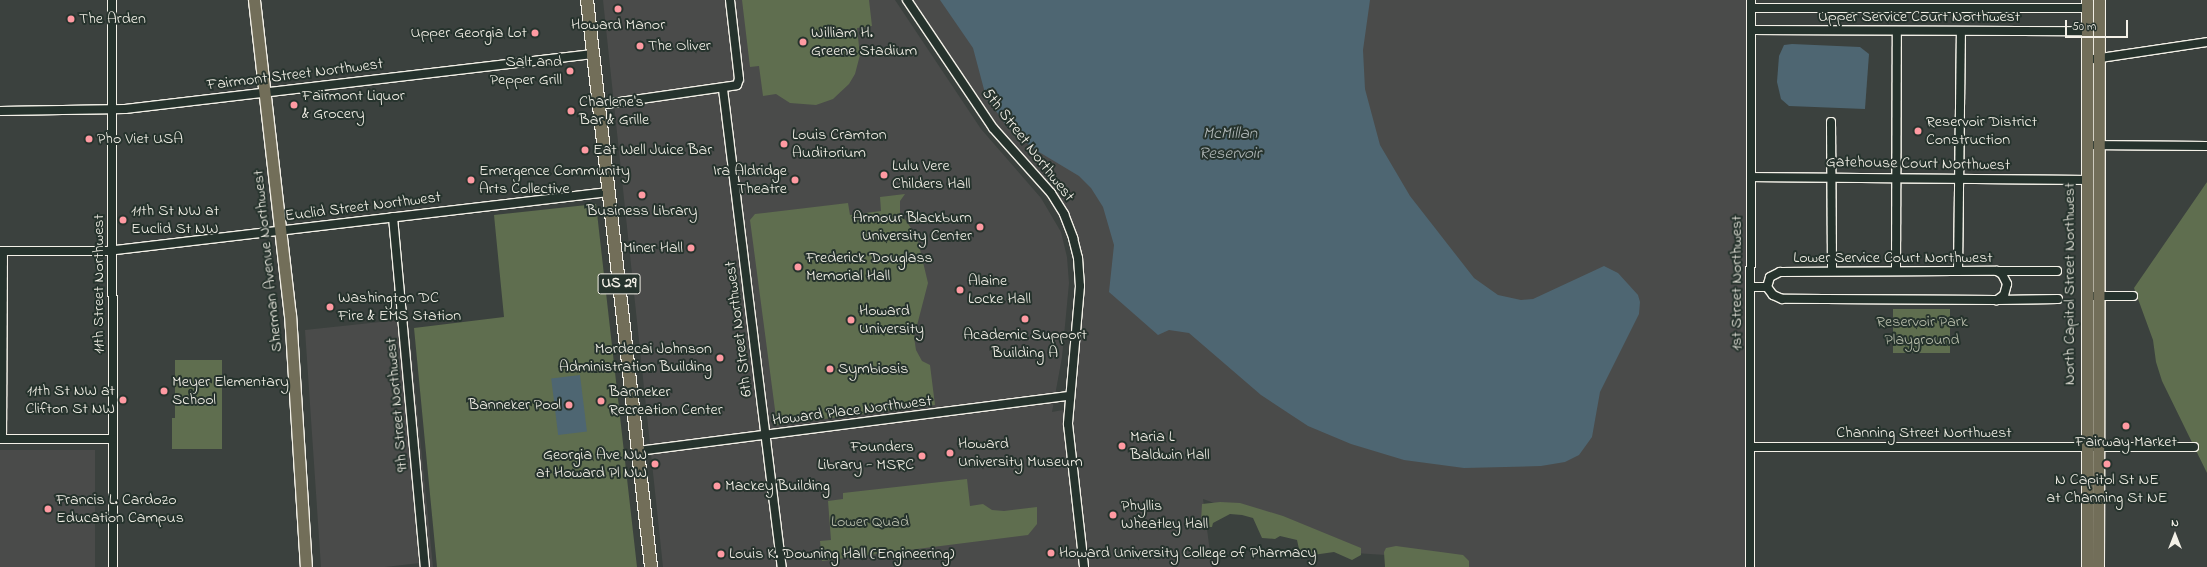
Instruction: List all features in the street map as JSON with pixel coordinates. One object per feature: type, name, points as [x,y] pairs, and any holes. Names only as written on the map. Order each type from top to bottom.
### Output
[{"type":"highway","name":"US 29","points":[[587,0],[651,567]]},
{"type":"main road","name":"Sherman Avenue Northwest","points":[[254,0],[282,231],[293,344],[306,567]]},
{"type":"main road","points":[[2098,567],[2092,447],[2098,296],[2099,0]]},
{"type":"main road","name":"North Capitol Street Northwest","points":[[2087,4],[2087,145],[2085,180],[2092,447],[2087,567]]},
{"type":"street","name":"11th Street Northwest","points":[[112,0],[112,567]]},
{"type":"street","points":[[599,105],[735,87],[739,82],[738,58],[730,0]]},
{"type":"street","name":"5th Street Northwest","points":[[907,0],[993,128],[1047,188],[1066,219],[1075,245],[1080,279],[1068,396],[1069,446],[1084,567]]},
{"type":"street","name":"Upper Service Court Northwest","points":[[1751,4],[2087,4]]},
{"type":"street","name":"1st Street Northwest","points":[[1750,567],[1751,4]]},
{"type":"street","name":"Upper Service Court Northwest","points":[[1751,30],[2087,32]]},
{"type":"street","points":[[1896,271],[1897,31]]},
{"type":"street","points":[[1958,271],[1961,32]]},
{"type":"street","points":[[2087,60],[2207,42]]},
{"type":"street","name":"Fairmont Street Northwest","points":[[0,111],[112,110],[593,54]]},
{"type":"street","name":"6th Street Northwest","points":[[723,88],[782,567]]},
{"type":"street","points":[[1831,122],[1832,271]]},
{"type":"street","points":[[2087,145],[2207,146]]},
{"type":"street","name":"Gatehouse Court Northwest","points":[[1751,177],[2085,180]]},
{"type":"street","name":"Euclid Street Northwest","points":[[1,251],[112,251],[609,192]]},
{"type":"street","name":"9th Street Northwest","points":[[393,218],[425,567]]},
{"type":"street","points":[[1,251],[1,439],[113,439]]},
{"type":"street","points":[[1997,271],[2057,271]]},
{"type":"street","name":"Lower Service Court Northwest","points":[[1767,287],[1770,277],[1780,272],[1997,271],[2002,274],[2006,284],[2004,294],[1997,300]]},
{"type":"street","points":[[1750,287],[1767,287],[1773,295],[1782,299],[2058,299]]},
{"type":"street","points":[[2087,296],[2133,296]]},
{"type":"street","name":"Howard Place Northwest","points":[[638,451],[766,436],[1068,396]]},
{"type":"street","name":"Channing Street Northwest","points":[[1750,447],[2194,447]]},
{"type":"shaded area","points":[[603,0],[895,0],[981,129],[1041,198],[1061,232],[1067,257],[1069,283],[1062,357],[1052,412],[1068,409],[1080,286],[1075,245],[1047,188],[1003,140],[908,0],[1751,0],[1750,567],[1460,567],[1418,557],[1354,553],[1203,499],[1212,567],[663,567]]},
{"type":"shaded area","points":[[408,319],[433,567],[421,567],[420,563],[385,567],[321,567],[305,330]]},
{"type":"shaded area","name":"Francis L. Cardozo Education Campus","points":[[0,450],[95,450],[95,567],[0,567]]},
{"type":"green space","name":"William H. Greene Stadium","points":[[742,0],[869,0],[872,26],[857,28],[860,55],[855,74],[849,84],[833,99],[816,105],[790,103],[776,94],[763,96],[759,66],[750,67]]},
{"type":"green space","points":[[2207,182],[2207,473],[2162,381],[2156,362],[2153,340],[2134,288]]},
{"type":"green space","points":[[905,194],[900,201],[900,212],[917,237],[928,283],[914,337],[916,350],[922,361],[930,365],[935,405],[777,425],[750,220],[755,214],[848,203],[850,215],[881,211],[880,197]]},
{"type":"green space","name":"Banneker Recreation Center","points":[[596,204],[637,567],[437,567],[414,328],[504,317],[494,215]]},
{"type":"green space","name":"Reservoir Park Playground","points":[[1893,309],[1950,309],[1950,353],[1893,353]]},
{"type":"green space","points":[[175,360],[222,360],[222,449],[172,449],[172,418],[175,418]]},
{"type":"green space","name":"Lower Quad","points":[[967,479],[970,506],[983,504],[992,510],[1004,511],[1037,507],[1037,524],[1028,535],[822,561],[820,541],[831,540],[828,501],[843,499],[843,493]]},
{"type":"green space","points":[[1220,502],[1240,503],[1283,516],[1361,548],[1361,555],[1352,560],[1334,552],[1306,556],[1299,549],[1297,540],[1280,536],[1275,539],[1262,538],[1253,518],[1242,515],[1230,514],[1213,523],[1212,527],[1204,527],[1201,522],[1202,504]]},
{"type":"green space","points":[[1396,546],[1463,555],[1469,561],[1469,567],[1385,567],[1384,552],[1386,548]]},
{"type":"water","name":"McMillan Reservoir","points":[[940,0],[1370,0],[1363,50],[1365,89],[1380,145],[1410,196],[1474,278],[1498,295],[1521,300],[1533,299],[1604,266],[1618,273],[1638,295],[1640,302],[1639,314],[1600,392],[1592,437],[1579,455],[1565,462],[1541,466],[1464,468],[1404,460],[1351,444],[1308,426],[1261,395],[1189,333],[1169,330],[1158,335],[1109,292],[1114,245],[1103,207],[1091,188],[1079,176],[1034,149],[1008,128],[986,97],[973,48]]},
{"type":"water","points":[[1792,44],[1860,47],[1869,54],[1865,109],[1789,106],[1781,99],[1777,82],[1779,56],[1784,45]]},
{"type":"water","name":"Banneker Pool","points":[[580,375],[587,432],[558,435],[551,379]]},
{"type":"place","name":"Howard Manor","points":[[618,9]]},
{"type":"place","name":"The Arden","points":[[71,19]]},
{"type":"place","name":"Upper Georgia Lot","points":[[535,33]]},
{"type":"place","name":"William H. Greene Stadium","points":[[803,42]]},
{"type":"place","name":"The Oliver","points":[[640,46]]},
{"type":"place","name":"Salt and Pepper Grill","points":[[570,71]]},
{"type":"place","name":"Fairmont Liquor & Grocery","points":[[294,105]]},
{"type":"place","name":"Charlene's Bar & Grille","points":[[571,111]]},
{"type":"place","name":"Reservoir District Construction","points":[[1918,131]]},
{"type":"place","name":"Pho Viet USA","points":[[89,139]]},
{"type":"place","name":"Louis Cramton Auditorium","points":[[784,144]]},
{"type":"place","name":"Eat Well Juice Bar","points":[[585,150]]},
{"type":"place","name":"Lulu Vere Childers Hall","points":[[884,175]]},
{"type":"place","name":"Emergence Community Arts Collective","points":[[471,180]]},
{"type":"place","name":"Ira Aldridge Theatre","points":[[795,180]]},
{"type":"place","name":"Business Library","points":[[642,195]]},
{"type":"place","name":"11th St NW at Euclid St NW","points":[[123,220]]},
{"type":"place","name":"Armour Blackburn University Center","points":[[980,227]]},
{"type":"place","name":"Miner Hall","points":[[691,248]]},
{"type":"place","name":"Frederick Douglass Memorial Hall","points":[[798,267]]},
{"type":"place","name":"Alaine Locke Hall","points":[[960,290]]},
{"type":"place","name":"Washington DC Fire & EMS Station","points":[[330,307]]},
{"type":"place","name":"Academic Support Building A","points":[[1025,319]]},
{"type":"place","name":"Howard University","points":[[851,320]]},
{"type":"place","name":"Mordecai Johnson Administration Building","points":[[720,358]]},
{"type":"place","name":"Symbiosis","points":[[830,369]]},
{"type":"place","name":"Meyer Elementary School","points":[[164,391]]},
{"type":"place","name":"11th St NW at Clifton St NW","points":[[123,400]]},
{"type":"place","name":"Banneker Recreation Center","points":[[601,401]]},
{"type":"place","name":"Banneker Pool","points":[[569,405]]},
{"type":"place","name":"Fairway Market","points":[[2126,426]]},
{"type":"place","name":"Maria L Baldwin Hall","points":[[1122,446]]},
{"type":"place","name":"Howard University Museum","points":[[950,453]]},
{"type":"place","name":"Founders Library - MSRC","points":[[922,456]]},
{"type":"place","name":"Georgia Ave NW at Howard Pl NW","points":[[655,464]]},
{"type":"place","name":"N Capitol St NE at Channing St NE","points":[[2107,464]]},
{"type":"place","name":"Mackey Building","points":[[717,486]]},
{"type":"place","name":"Francis L. Cardozo Education Campus","points":[[48,509]]},
{"type":"place","name":"Phyllis Wheatley Hall","points":[[1113,515]]},
{"type":"place","name":"Howard University College of Pharmacy","points":[[1051,553]]},
{"type":"place","name":"Louis K. Downing Hall (Engineering)","points":[[721,554]]}]
